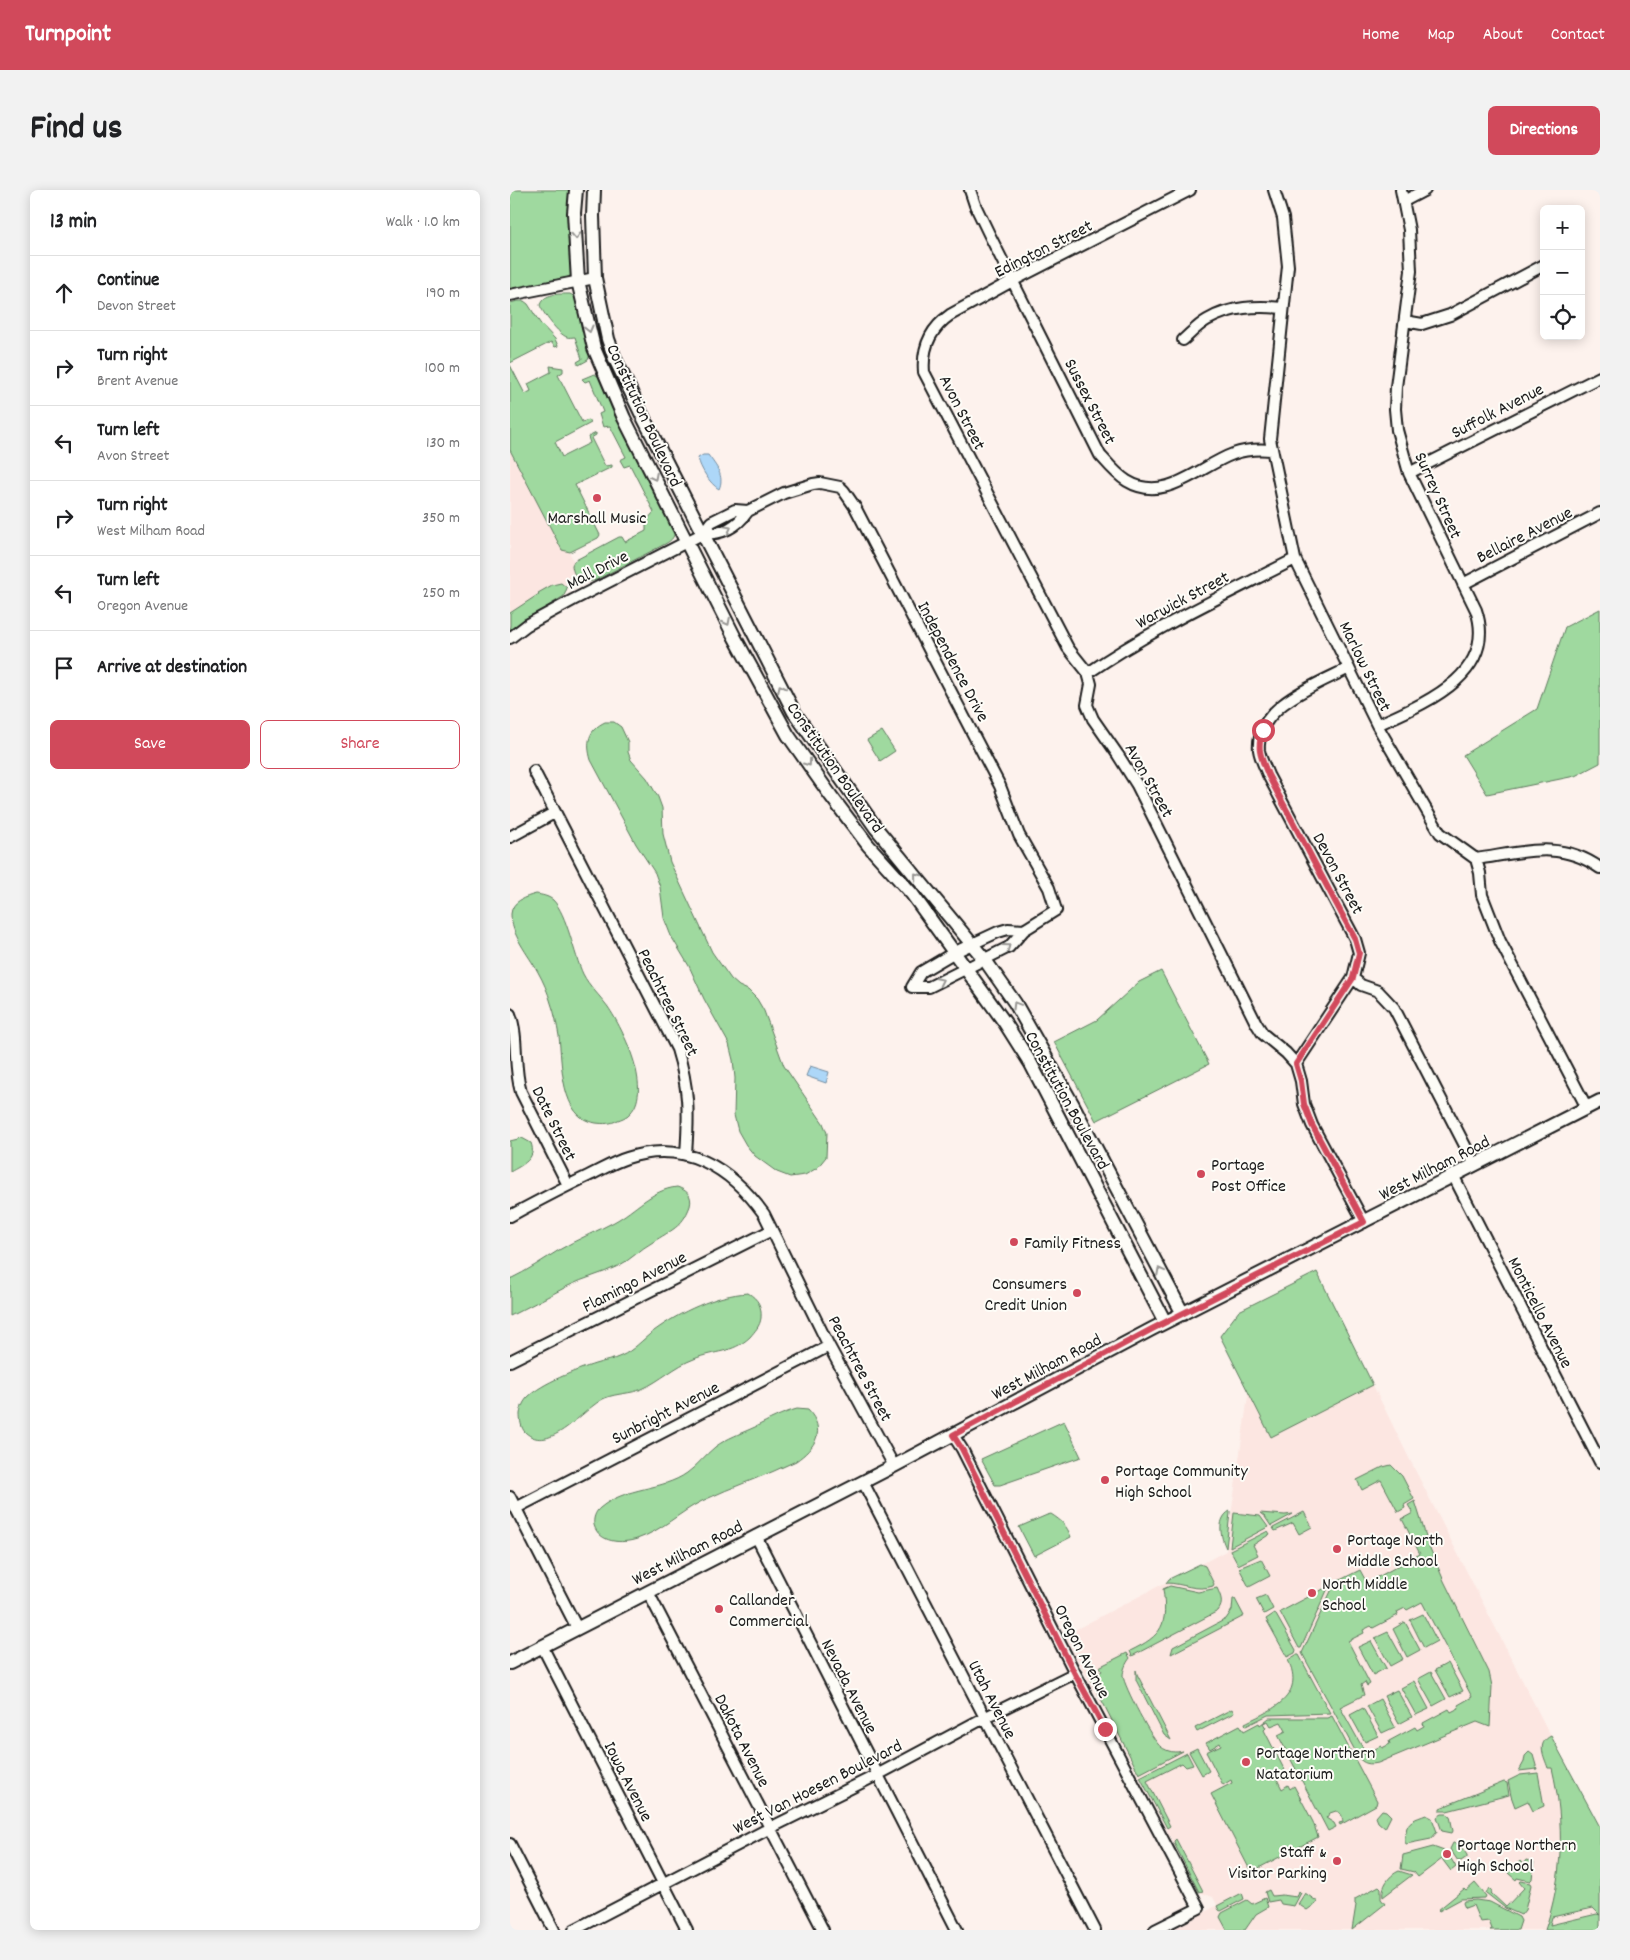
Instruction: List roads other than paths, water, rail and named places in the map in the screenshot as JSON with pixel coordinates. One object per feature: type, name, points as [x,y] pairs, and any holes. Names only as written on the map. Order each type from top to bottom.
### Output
[{"type":"street","name":"Constitution Boulevard","points":[[576,190],[574,213],[578,281],[594,348],[624,418],[747,660],[788,735],[850,822],[912,894],[1005,1022],[1031,1064],[1165,1322]]},
{"type":"street","name":"Constitution Boulevard","points":[[594,190],[595,278],[608,339],[702,534],[794,712],[876,828],[973,944],[1015,1002],[1183,1314]]},
{"type":"street","name":"Sussex Street","points":[[970,190],[975,205],[1012,281],[1100,455],[1114,470],[1128,481],[1141,487],[1167,487],[1181,482],[1233,454],[1261,449],[1271,450]]},
{"type":"street","name":"Edington Street","points":[[924,350],[931,333],[942,321],[1012,281],[1190,190]]},
{"type":"street","name":"Marlow Street","points":[[1274,190],[1283,218],[1288,266],[1270,440],[1295,559],[1377,725],[1440,833],[1476,859]]},
{"type":"street","name":"Surrey Street","points":[[1377,725],[1444,692],[1472,662],[1480,636],[1480,622],[1409,473],[1397,430],[1394,409],[1411,271],[1410,240],[1401,190]]},
{"type":"street","points":[[1404,201],[1425,190]]},
{"type":"street","points":[[1405,321],[1422,324],[1450,315],[1540,268]]},
{"type":"street","points":[[510,295],[595,278]]},
{"type":"street","points":[[1183,340],[1206,320],[1238,308],[1255,306],[1284,308]]},
{"type":"street","name":"Avon Street","points":[[924,350],[924,372],[929,383],[1068,648],[1088,672],[1091,684],[1088,706],[1093,720],[1118,755],[1136,785],[1256,1023],[1263,1034],[1296,1064]]},
{"type":"street","name":"Suffolk Avenue","points":[[1409,473],[1600,377]]},
{"type":"street","name":"Independence Drive","points":[[702,534],[711,522],[735,510],[748,511],[784,493],[813,484],[820,483],[840,488],[849,497],[1000,786],[1019,835],[1049,888],[1056,910],[1024,930],[1009,947],[985,960],[929,986],[912,987],[921,972],[955,952],[1008,929],[1024,930]]},
{"type":"street","name":"Bellaire Avenue","points":[[1463,584],[1600,513]]},
{"type":"street","name":"Mall Drive","points":[[510,638],[535,620],[702,534]]},
{"type":"street","name":"Warwick Street","points":[[1088,672],[1148,635],[1295,559]]},
{"type":"street","name":"Devon Street","points":[[1348,668],[1286,701],[1276,710],[1263,730],[1259,741],[1259,752],[1268,775],[1355,939],[1359,953],[1353,978]]},
{"type":"street","name":"Peachtree Street","points":[[534,771],[677,1048],[686,1081],[688,1097],[686,1154],[703,1159],[730,1177],[759,1206],[829,1346],[894,1466]]},
{"type":"street","points":[[510,838],[554,813]]},
{"type":"street","points":[[1587,1108],[1500,941],[1482,895],[1480,873],[1476,859],[1541,850],[1561,851],[1589,860],[1600,868]]},
{"type":"street","points":[[1364,1222],[1312,1125],[1304,1104],[1301,1081],[1296,1064],[1353,978],[1361,985],[1378,991],[1394,1008],[1475,1165]]},
{"type":"street","name":"Date Street","points":[[510,1014],[514,1029],[517,1078],[521,1092],[568,1185]]},
{"type":"street","name":"West Milham Road","points":[[510,1663],[894,1466],[1165,1322],[1600,1101]]},
{"type":"street","points":[[510,1216],[568,1185],[625,1158],[646,1153],[686,1154]]},
{"type":"street","name":"Monticello Avenue","points":[[1454,1176],[1600,1462]]},
{"type":"street","name":"Flamingo Avenue","points":[[510,1362],[772,1230]]},
{"type":"street","name":"Sunbright Avenue","points":[[516,1508],[829,1346]]},
{"type":"street","name":"Oregon Avenue","points":[[953,1435],[962,1449],[1075,1674],[1199,1908],[1155,1930]]},
{"type":"street","name":"Utah Avenue","points":[[863,1482],[1095,1930]]},
{"type":"street","points":[[510,1497],[577,1628]]},
{"type":"street","name":"Nevada Avenue","points":[[756,1536],[957,1930]]},
{"type":"street","name":"Dakota Avenue","points":[[648,1592],[823,1930]]},
{"type":"street","name":"Iowa Avenue","points":[[542,1646],[687,1930]]},
{"type":"street","name":"West Van Hoesen Boulevard","points":[[574,1930],[984,1718],[1075,1674]]},
{"type":"street","points":[[510,1844],[554,1930]]},
{"type":"water","points":[[708,455],[719,471],[721,484],[719,489],[709,480],[701,466],[698,458]]},
{"type":"water","points":[[810,1066],[829,1072],[826,1083],[806,1076]]},
{"type":"place","name":"Marshall Music","points":[[597,498]]},
{"type":"place","name":"Portage Post Office","points":[[1201,1174]]},
{"type":"place","name":"Family Fitness","points":[[1014,1242]]},
{"type":"place","name":"Consumers Credit Union","points":[[1077,1293]]},
{"type":"place","name":"Portage Community High School","points":[[1105,1480]]},
{"type":"place","name":"Portage North Middle School","points":[[1337,1549]]},
{"type":"place","name":"North Middle School","points":[[1312,1593]]},
{"type":"place","name":"Callander Commercial","points":[[719,1609]]},
{"type":"place","name":"Portage Northern Natatorium","points":[[1246,1762]]},
{"type":"place","name":"Portage Northern High School","points":[[1447,1854]]},
{"type":"place","name":"Staff & Visitor Parking","points":[[1337,1861]]}]
